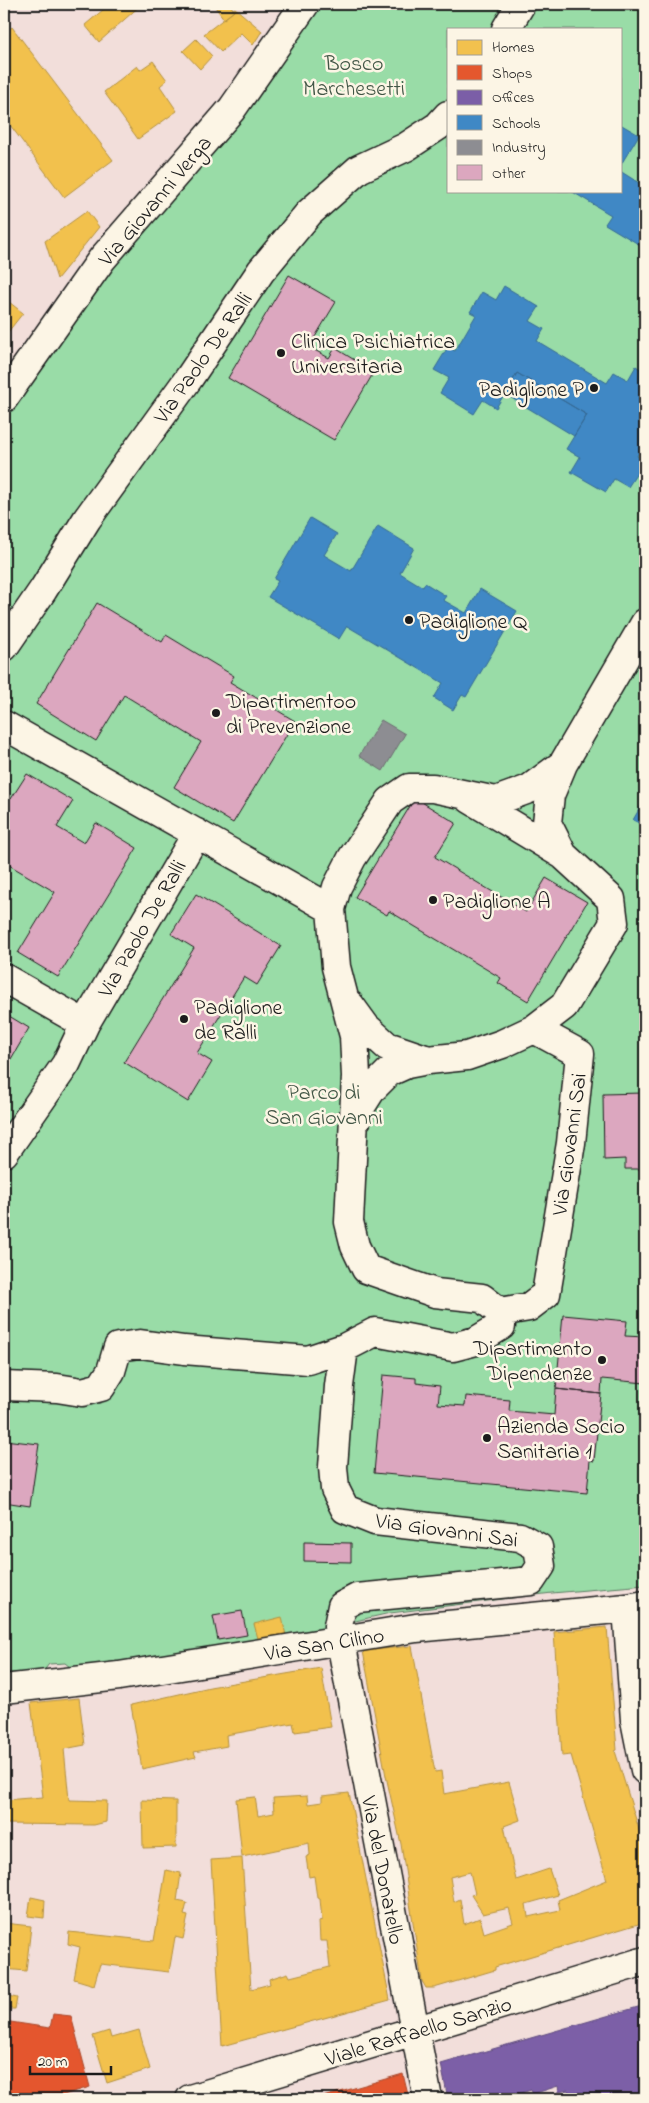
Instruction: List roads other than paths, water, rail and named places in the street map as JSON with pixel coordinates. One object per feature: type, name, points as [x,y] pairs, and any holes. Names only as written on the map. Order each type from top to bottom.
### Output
[{"type":"street","name":"Via Giovanni Verga","points":[[4,398],[102,259],[232,109],[305,4]]},
{"type":"street","points":[[507,28],[521,4]]},
{"type":"street","name":"Via Paolo De Ralli","points":[[4,647],[43,590],[87,519],[189,378],[261,271],[309,213],[359,169],[406,147],[438,126],[447,116]]},
{"type":"street","points":[[563,855],[547,824],[550,795],[563,764],[645,623]]},
{"type":"street","name":"Via Paolo De Ralli","points":[[4,725],[331,909]]},
{"type":"street","points":[[4,1386],[57,1388],[82,1392],[101,1387],[111,1371],[118,1347],[140,1344],[211,1353],[308,1360],[344,1348],[375,1332],[453,1347],[476,1341],[501,1326],[500,1312],[482,1298],[435,1293],[366,1269],[355,1246],[349,1222],[355,1130],[356,1076],[354,1036],[336,967],[331,909],[337,887],[352,858],[390,801],[409,788],[434,788],[496,800],[529,788],[563,764]]},
{"type":"street","points":[[355,1130],[360,1108],[372,1089],[389,1072],[407,1064],[467,1056],[502,1044],[534,1029],[564,1006],[614,923],[611,899],[563,855],[462,794]]},
{"type":"street","name":"Via Paolo De Ralli","points":[[4,1153],[66,1064],[85,1024],[197,832]]},
{"type":"street","points":[[4,978],[85,1024]]},
{"type":"street","points":[[345,997],[366,1028],[387,1046],[428,1060]]},
{"type":"street","name":"Via Giovanni Sai","points":[[500,1312],[528,1307],[546,1294],[571,1143],[580,1054],[534,1029]]},
{"type":"street","name":"Via Giovanni Sai","points":[[340,1641],[338,1626],[342,1606],[358,1598],[531,1581],[541,1566],[538,1547],[520,1537],[375,1521],[345,1510],[335,1489],[333,1467],[344,1348]]},
{"type":"street","points":[[636,1606],[635,1720],[645,1770]]},
{"type":"street","name":"Via San Cilino","points":[[4,1689],[119,1676],[416,1628],[636,1606]]},
{"type":"street","name":"Via del Donatello","points":[[340,1641],[428,2099]]},
{"type":"street","name":"Viale Raffaello Sanzio","points":[[190,2099],[251,2090],[416,2031],[645,1961]]},
{"type":"place","name":"Clinica Psichiatrica Universitaria","points":[[281,353]]},
{"type":"place","name":"Padiglione P","points":[[594,388]]},
{"type":"place","name":"Padiglione Q","points":[[409,620]]},
{"type":"place","name":"Dipartimentoo di Prevenzione","points":[[216,713]]},
{"type":"place","name":"Padiglione A","points":[[433,900]]},
{"type":"place","name":"Padiglione de Ralli","points":[[184,1019]]},
{"type":"place","name":"Dipartimento Dipendenze","points":[[602,1360]]},
{"type":"place","name":"Azienda Socio Sanitaria 1","points":[[487,1438]]},
{"type":"park label","name":"Bosco Marchesetti","points":[[354,74]]},
{"type":"park label","name":"Parco di San Giovanni","points":[[324,1104]]}]
